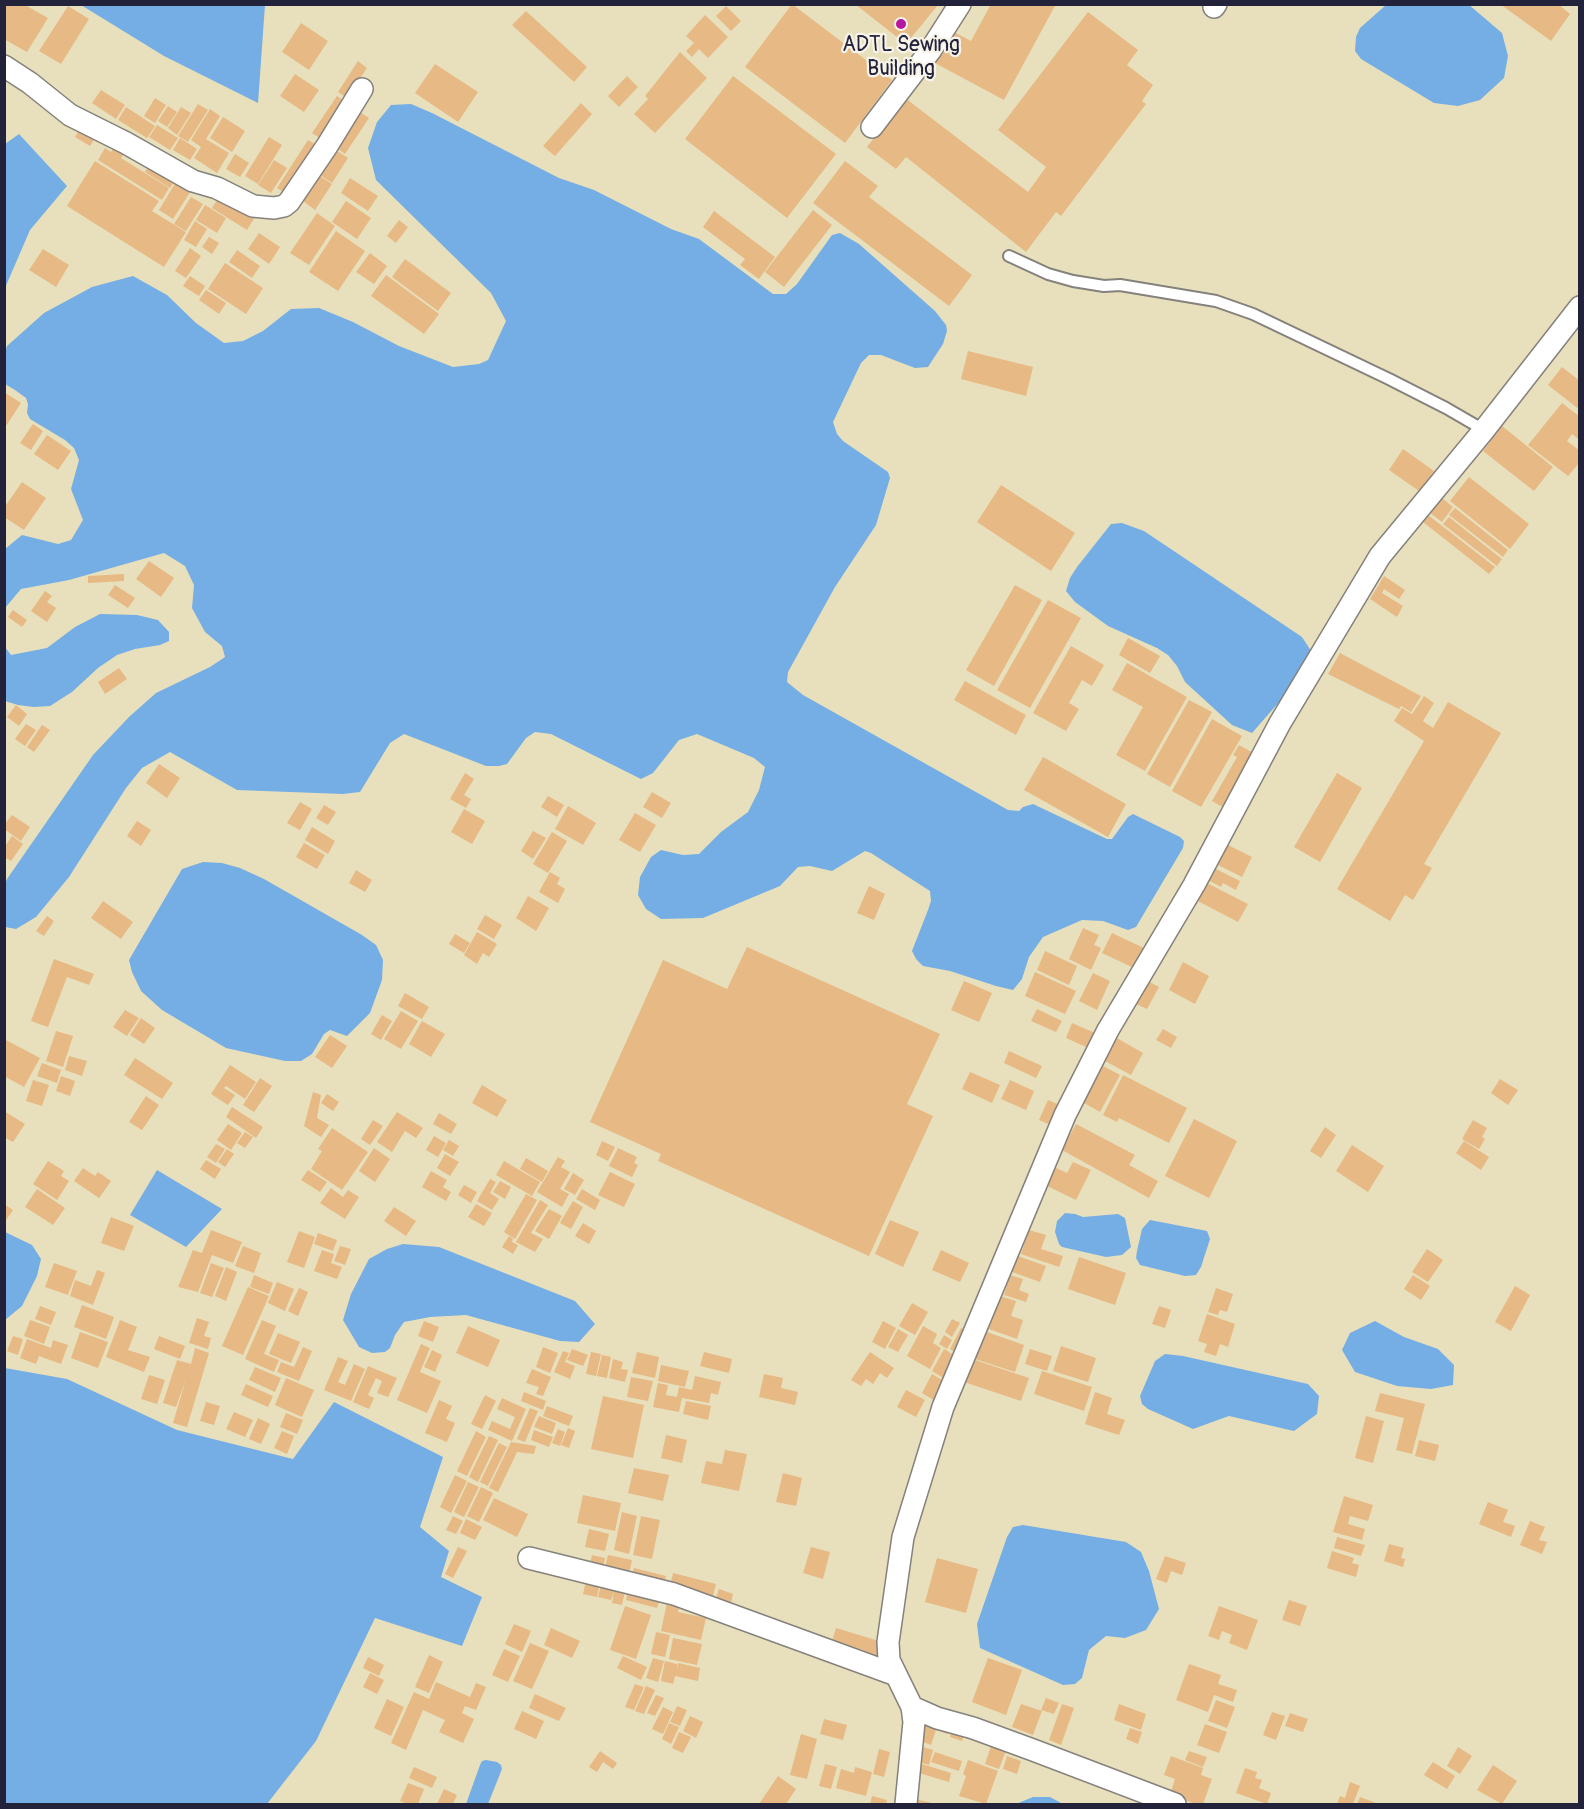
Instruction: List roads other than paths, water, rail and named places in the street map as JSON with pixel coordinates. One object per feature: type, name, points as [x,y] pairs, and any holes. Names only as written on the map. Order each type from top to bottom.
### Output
[{"type":"street","points":[[872,127],[930,51],[960,4]]},
{"type":"street","points":[[4,66],[30,83],[70,115],[126,143],[193,181],[217,188],[253,206],[274,208],[284,206],[289,202],[362,89]]},
{"type":"street","points":[[906,1804],[914,1722],[912,1707],[889,1660],[888,1641],[903,1537],[943,1407],[1065,1115],[1108,1029],[1194,885],[1280,723],[1380,556],[1484,430],[1580,307]]},
{"type":"street","points":[[529,1557],[674,1594],[896,1675]]},
{"type":"street","points":[[912,1707],[1175,1804]]},
{"type":"lane","points":[[1008,256],[1048,274],[1073,281],[1104,286],[1120,285],[1216,301],[1253,314],[1389,379],[1484,430]]},
{"type":"water","points":[[1468,4],[1502,33],[1508,56],[1504,78],[1480,100],[1458,106],[1434,103],[1361,59],[1355,51],[1356,37],[1360,28],[1386,5]]},
{"type":"water","points":[[81,5],[265,5],[258,103],[164,56]]},
{"type":"water","points":[[411,104],[559,178],[594,190],[671,229],[699,239],[773,294],[786,294],[797,284],[832,235],[840,233],[859,244],[935,311],[946,325],[947,331],[943,344],[928,367],[915,368],[881,355],[869,355],[861,363],[833,422],[837,434],[843,441],[888,472],[890,478],[876,525],[835,587],[788,672],[787,682],[803,695],[1008,810],[1019,811],[1033,804],[1107,839],[1112,839],[1128,817],[1133,814],[1180,837],[1184,841],[1183,848],[1136,927],[1128,930],[1103,921],[1082,920],[1043,937],[1029,957],[1022,979],[1013,990],[950,971],[923,966],[912,951],[931,901],[930,891],[865,851],[832,871],[810,866],[798,867],[780,886],[703,918],[661,919],[646,909],[638,895],[640,877],[651,857],[661,850],[683,855],[699,854],[721,832],[748,812],[759,790],[765,767],[754,758],[697,734],[679,740],[653,773],[641,779],[551,734],[535,732],[526,738],[507,764],[499,766],[486,766],[404,734],[390,743],[360,792],[343,794],[237,790],[170,752],[142,768],[126,788],[69,877],[36,917],[16,929],[5,927],[7,879],[93,755],[129,717],[156,693],[210,667],[225,657],[222,646],[205,632],[192,608],[194,585],[185,566],[164,553],[69,580],[21,589],[5,608],[5,549],[22,535],[58,544],[71,540],[83,520],[71,489],[79,460],[74,448],[30,419],[27,413],[26,398],[5,384],[7,346],[44,313],[92,287],[133,276],[167,295],[196,323],[224,343],[243,341],[263,331],[291,309],[319,308],[353,322],[399,346],[453,367],[479,364],[488,360],[506,321],[491,293],[376,180],[368,148],[377,122],[391,105]]},
{"type":"water","points":[[19,134],[67,186],[30,230],[5,288],[5,144]]},
{"type":"water","points":[[1122,523],[1144,531],[1302,637],[1313,654],[1301,677],[1252,733],[1232,725],[1185,682],[1168,655],[1108,626],[1075,602],[1066,591],[1077,567],[1111,524]]},
{"type":"water","points":[[100,614],[137,615],[158,620],[169,632],[169,641],[117,655],[98,668],[72,692],[50,706],[34,707],[5,701],[5,647],[11,655],[47,648],[75,627]]},
{"type":"water","points":[[203,862],[222,863],[240,868],[264,879],[376,945],[383,960],[382,980],[370,1013],[347,1036],[330,1030],[324,1034],[312,1054],[301,1061],[285,1061],[226,1048],[162,1010],[141,991],[129,960],[182,869]]},
{"type":"water","points":[[157,1170],[222,1209],[186,1247],[130,1215]]},
{"type":"water","points":[[1065,1213],[1083,1217],[1118,1214],[1125,1218],[1131,1247],[1122,1255],[1106,1257],[1062,1247],[1055,1232],[1057,1221]]},
{"type":"water","points":[[1150,1220],[1207,1231],[1210,1239],[1196,1275],[1185,1276],[1140,1265],[1136,1258],[1137,1251],[1142,1229]]},
{"type":"water","points":[[5,1232],[32,1245],[41,1259],[37,1276],[22,1306],[5,1320]]},
{"type":"water","points":[[403,1244],[439,1247],[575,1301],[595,1324],[579,1342],[560,1341],[466,1315],[430,1317],[404,1322],[390,1348],[385,1352],[372,1353],[359,1347],[343,1320],[351,1294],[369,1259],[387,1249]]},
{"type":"water","points":[[1375,1321],[1404,1337],[1438,1349],[1454,1365],[1453,1385],[1431,1389],[1397,1386],[1355,1372],[1342,1350],[1350,1333]]},
{"type":"water","points":[[1165,1354],[1308,1384],[1319,1396],[1317,1414],[1294,1431],[1229,1416],[1193,1429],[1148,1409],[1142,1404],[1140,1396],[1155,1361]]},
{"type":"water","points":[[5,1368],[67,1379],[177,1430],[293,1459],[334,1402],[443,1457],[420,1527],[449,1551],[441,1577],[482,1597],[462,1646],[375,1618],[316,1741],[267,1804],[5,1804]]},
{"type":"water","points":[[1023,1525],[1126,1542],[1141,1552],[1149,1571],[1159,1609],[1146,1630],[1125,1638],[1106,1636],[1089,1650],[1082,1678],[1075,1684],[1063,1685],[980,1648],[977,1624],[1007,1537],[1013,1527]]},
{"type":"water","points":[[486,1760],[497,1762],[502,1769],[488,1804],[466,1804],[480,1765]]},
{"type":"water","points":[[1033,1797],[1050,1797],[1063,1804],[1016,1804]]},
{"type":"place","name":"ADTL Sewing Building","points":[[901,24]]}]
